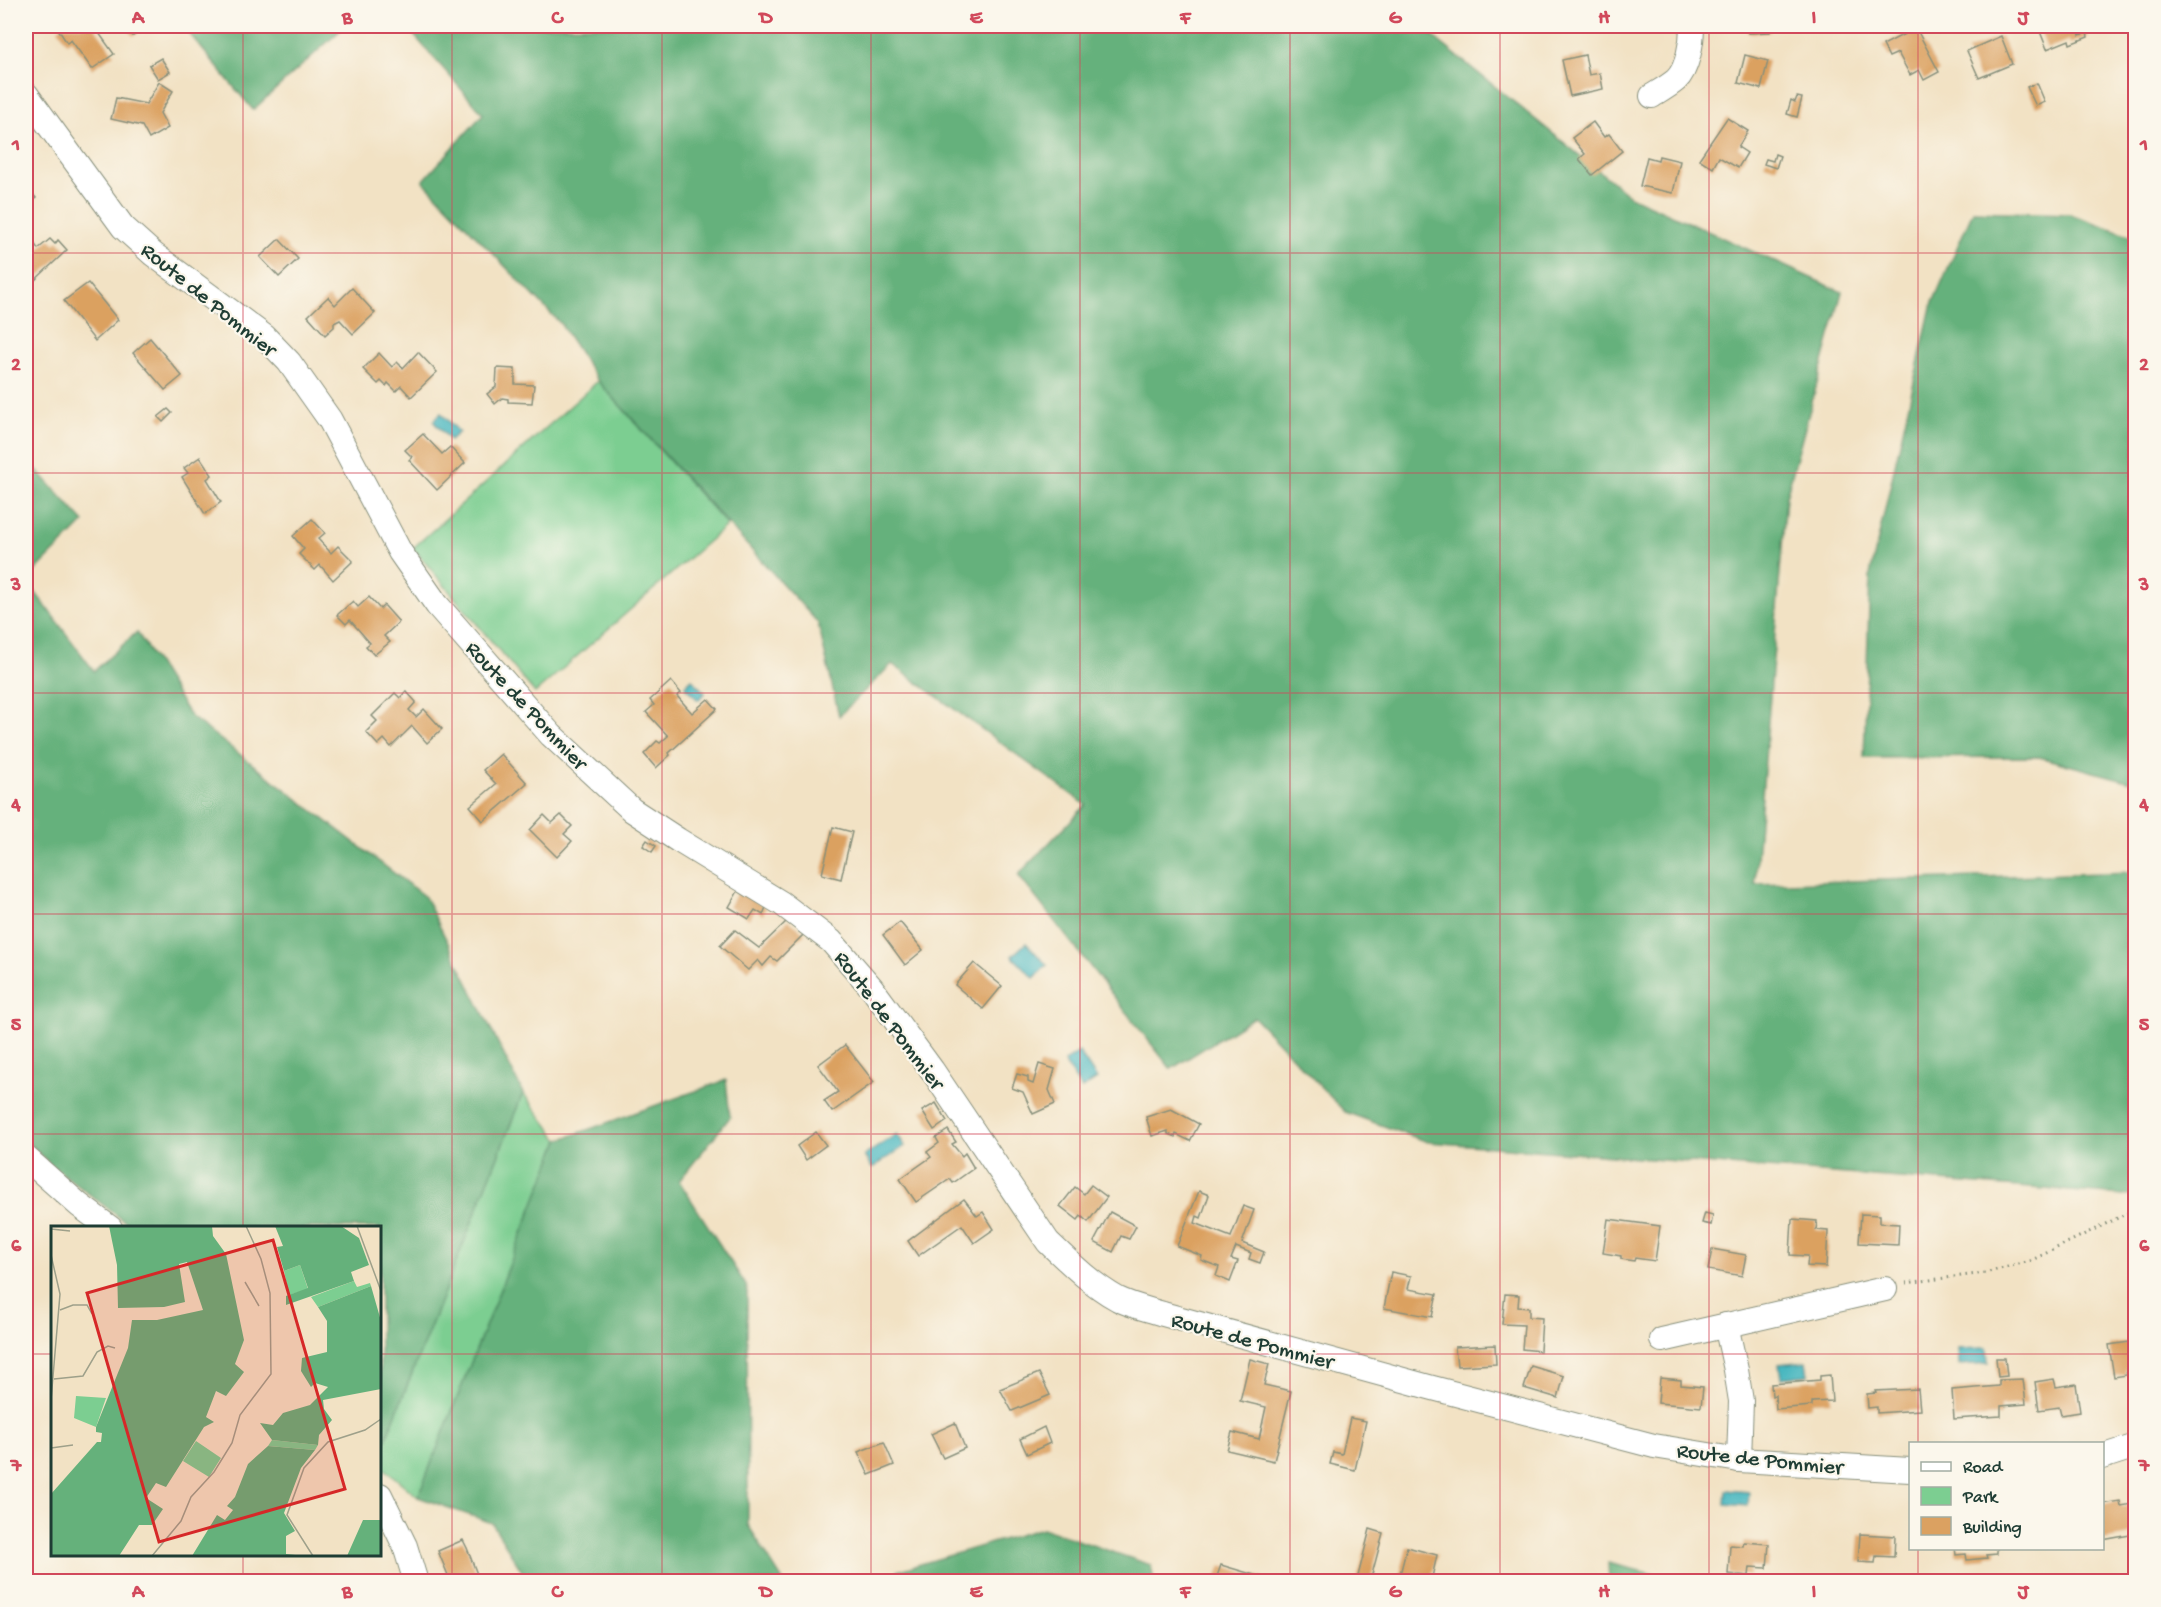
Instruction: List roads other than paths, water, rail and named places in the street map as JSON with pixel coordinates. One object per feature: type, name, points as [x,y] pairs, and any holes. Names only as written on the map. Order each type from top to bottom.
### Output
[{"type":"street","points":[[1652,96],[1678,79],[1692,39],[1692,26]]},
{"type":"street","name":"Route de Pommier","points":[[26,94],[123,227],[153,254],[265,337],[289,362],[330,420],[400,552],[437,605],[551,735],[632,810],[782,903],[831,940],[871,987],[932,1070],[1048,1242],[1093,1283],[1120,1300],[1163,1314],[1643,1443],[1739,1460],[1909,1470]]},
{"type":"street","points":[[26,1158],[79,1204],[109,1226]]},
{"type":"street","points":[[1662,1340],[1885,1289]]},
{"type":"street","points":[[1726,1325],[1741,1401],[1739,1460]]},
{"type":"street","points":[[2104,1457],[2136,1446]]},
{"type":"street","points":[[381,1497],[405,1546],[416,1581]]},
{"type":"water","points":[[441,413],[459,432],[450,440],[433,421]]},
{"type":"water","points":[[692,679],[705,693],[698,700],[685,686]]},
{"type":"water","points":[[1026,943],[1047,965],[1034,978],[1012,956]]},
{"type":"water","points":[[1079,1052],[1097,1079],[1082,1089],[1064,1062]]},
{"type":"water","points":[[897,1134],[905,1146],[872,1168],[864,1156]]},
{"type":"water","points":[[1987,1348],[1988,1363],[1959,1365],[1958,1349]]},
{"type":"water","points":[[1806,1361],[1808,1375],[1781,1378],[1779,1364]]},
{"type":"water","points":[[1726,1490],[1749,1492],[1748,1506],[1725,1504]]}]
